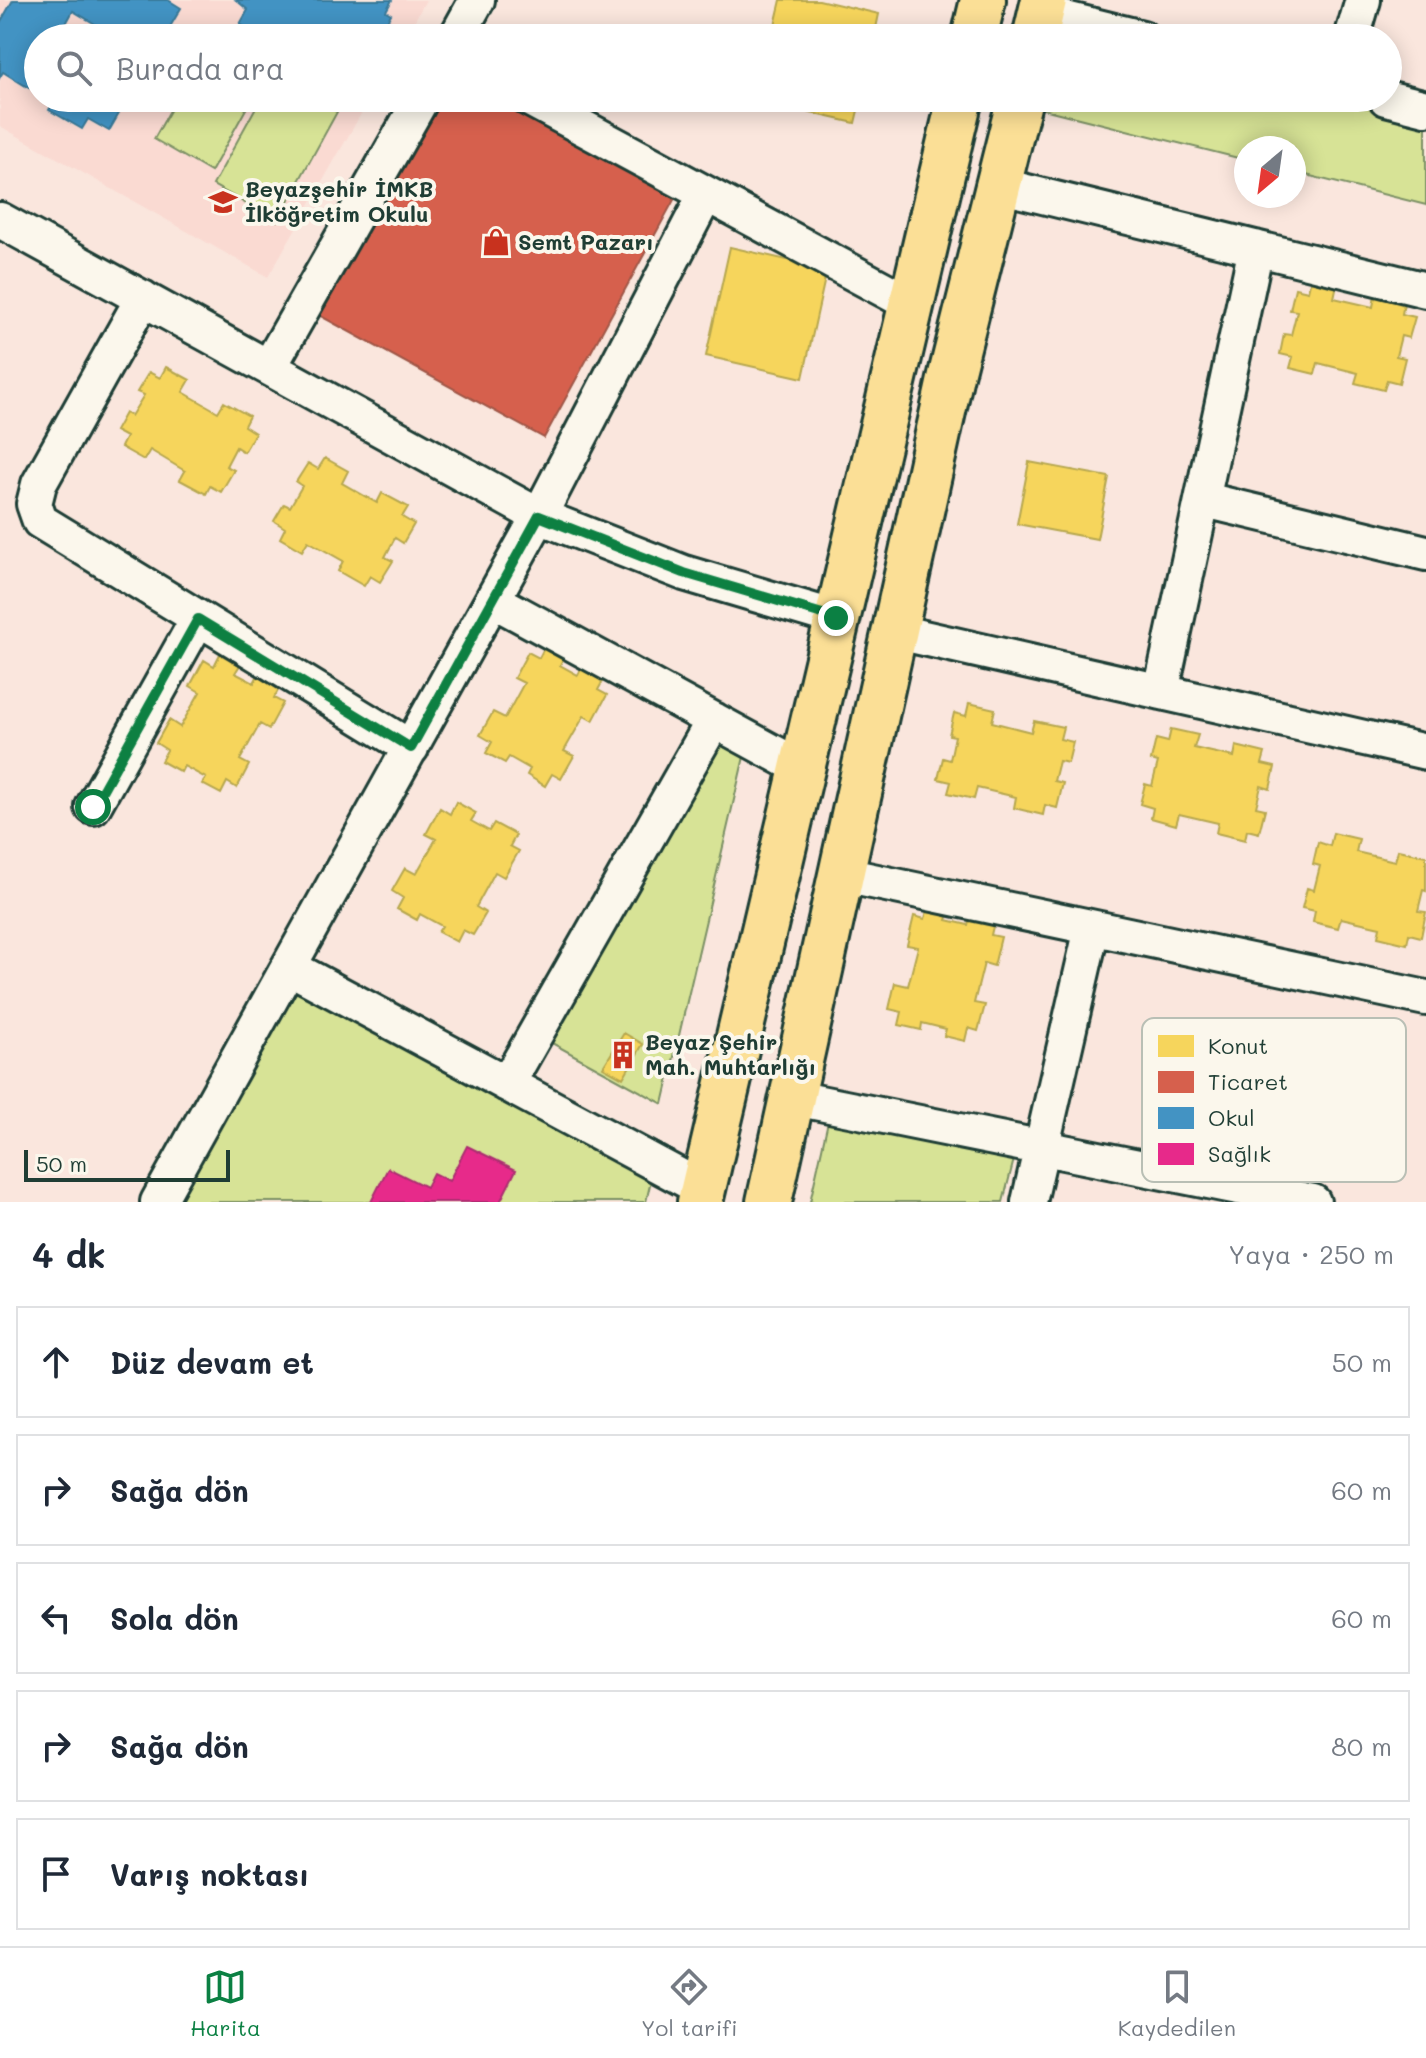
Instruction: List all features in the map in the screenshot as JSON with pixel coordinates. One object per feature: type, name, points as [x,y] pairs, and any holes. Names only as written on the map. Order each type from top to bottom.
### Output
[{"type":"highway","points":[[977,24],[983,0]]},
{"type":"highway","points":[[701,1195],[957,112]]},
{"type":"highway","points":[[769,1202],[893,631],[1016,112]]},
{"type":"street","points":[[464,24],[477,0]]},
{"type":"street","points":[[1356,24],[1363,0]]},
{"type":"street","points":[[1040,17],[1074,24]]},
{"type":"street","points":[[1402,102],[1426,108]]},
{"type":"street","points":[[269,367],[414,112]]},
{"type":"street","points":[[554,112],[911,304]]},
{"type":"street","points":[[998,185],[1426,290]]},
{"type":"street","points":[[158,1202],[539,516],[706,194]]},
{"type":"street","points":[[0,220],[539,516],[684,573],[836,618]]},
{"type":"street","points":[[1161,692],[1205,500],[1256,248]]},
{"type":"street","points":[[143,298],[39,484],[34,504],[46,528],[411,748]]},
{"type":"street","points":[[1205,500],[1426,553]]},
{"type":"street","points":[[493,600],[800,767]]},
{"type":"street","points":[[93,807],[198,619]]},
{"type":"street","points":[[893,631],[1426,752]]},
{"type":"street","points":[[507,1084],[714,720]]},
{"type":"street","points":[[839,874],[1426,998]]},
{"type":"street","points":[[1029,1202],[1092,928]]},
{"type":"street","points":[[289,967],[507,1084],[701,1195]]},
{"type":"street","points":[[790,1097],[1142,1168]]},
{"type":"street","points":[[1213,1182],[1313,1202]]},
{"type":"shaded area","name":"Beyazşehir İMKB İlköğretim Okulu","points":[[0,0],[426,0],[413,24],[24,24],[24,112],[362,112],[268,277],[0,126]]},
{"type":"green space","points":[[1402,99],[1426,99],[1426,205],[1306,175],[1306,136],[1234,136],[1234,157],[1055,112],[1402,112]]},
{"type":"green space","points":[[169,112],[244,112],[211,172],[154,139]]},
{"type":"green space","points":[[253,112],[337,112],[277,221],[213,185]]},
{"type":"green space","points":[[711,709],[750,731],[663,1104],[530,1031]]},
{"type":"green space","points":[[306,961],[658,1150],[646,1202],[169,1202]]},
{"type":"green space","points":[[835,1090],[1021,1132],[1003,1202],[810,1202]]},
{"type":"building: Konut","points":[[781,0],[819,0],[879,14],[877,24],[775,24]]},
{"type":"building: Konut","points":[[806,112],[858,112],[855,123]]},
{"type":"building: Konut","points":[[730,247],[827,269],[803,378],[706,356]]},
{"type":"building: Konut","points":[[1311,278],[1337,284],[1334,298],[1373,307],[1375,296],[1404,303],[1402,314],[1415,317],[1409,338],[1401,336],[1396,356],[1405,358],[1399,383],[1387,380],[1384,390],[1355,383],[1358,373],[1318,363],[1315,374],[1290,368],[1293,357],[1280,354],[1284,334],[1291,335],[1297,311],[1290,310],[1295,288],[1308,291]]},
{"type":"building: Konut","points":[[166,367],[190,380],[183,392],[218,412],[224,402],[249,416],[244,426],[255,433],[244,452],[236,447],[226,466],[234,470],[221,492],[210,486],[206,494],[180,480],[185,471],[150,450],[144,460],[121,447],[126,437],[115,431],[125,413],[131,416],[144,395],[137,392],[149,372],[160,378]]},
{"type":"building: Konut","points":[[325,458],[348,471],[342,483],[377,503],[382,493],[408,507],[402,517],[414,524],[403,543],[395,538],[385,557],[393,561],[380,582],[370,576],[364,586],[338,571],[343,561],[308,541],[302,551],[280,538],[285,528],[274,521],[284,504],[290,507],[302,486],[296,482],[308,463],[318,469]]},
{"type":"building: Konut","points":[[1029,462],[1109,477],[1097,539],[1017,524]]},
{"type":"building: Konut","points":[[545,646],[564,657],[560,665],[578,675],[582,667],[604,679],[598,690],[607,695],[593,721],[584,716],[564,751],[574,756],[561,779],[552,774],[545,786],[527,775],[530,769],[509,757],[505,763],[486,753],[492,742],[480,735],[493,712],[505,718],[524,683],[514,678],[528,652],[539,658]]},
{"type":"building: Konut","points":[[220,654],[240,665],[235,673],[254,683],[258,675],[280,687],[274,698],[283,703],[269,729],[260,724],[240,760],[249,765],[237,788],[227,782],[221,794],[202,784],[206,778],[184,766],[181,772],[161,761],[167,750],[156,743],[169,720],[180,727],[200,692],[190,686],[204,660],[214,666]]},
{"type":"building: Konut","points":[[969,703],[995,709],[992,722],[1031,732],[1034,721],[1063,727],[1060,739],[1073,742],[1068,763],[1059,761],[1054,781],[1063,783],[1057,808],[1045,805],[1043,815],[1014,808],[1016,797],[977,788],[974,799],[948,793],[951,782],[938,779],[943,758],[950,760],[955,736],[949,735],[954,713],[966,716]]},
{"type":"building: Konut","points":[[1171,729],[1198,735],[1194,748],[1234,757],[1236,746],[1265,753],[1262,764],[1275,767],[1270,789],[1261,786],[1256,807],[1265,809],[1259,833],[1247,830],[1245,840],[1216,833],[1218,823],[1179,814],[1176,825],[1151,818],[1153,808],[1140,804],[1145,784],[1152,786],[1158,762],[1151,760],[1156,739],[1168,742]]},
{"type":"building: Konut","points":[[456,802],[476,813],[471,821],[489,831],[494,823],[516,835],[510,846],[519,851],[504,877],[495,872],[476,907],[486,913],[473,935],[463,930],[457,942],[438,932],[442,926],[420,914],[417,920],[397,909],[403,898],[392,891],[405,868],[416,874],[436,839],[426,834],[440,808],[450,814]]},
{"type":"building: Konut","points":[[1333,833],[1359,839],[1356,852],[1395,861],[1398,850],[1426,856],[1426,891],[1423,890],[1418,911],[1426,912],[1421,937],[1409,934],[1407,944],[1378,937],[1380,927],[1341,918],[1338,928],[1313,922],[1315,911],[1302,908],[1307,888],[1314,890],[1320,866],[1313,864],[1318,842],[1330,846]]},
{"type":"building: Konut","points":[[928,906],[950,911],[947,920],[968,925],[970,916],[994,922],[991,935],[1001,937],[994,966],[984,963],[974,1003],[985,1005],[978,1031],[968,1028],[965,1041],[944,1036],[946,1029],[922,1023],[921,1030],[899,1025],[902,1012],[889,1009],[895,983],[908,986],[918,947],[907,945],[914,916],[925,919]]},
{"type":"building: Konut","name":"Beyaz Şehir Mah. Muhtarlığı","points":[[624,1033],[643,1044],[623,1078],[603,1067]]},
{"type":"building: Ticaret","name":"Semt Pazarı","points":[[412,112],[570,112],[687,176],[544,438],[306,308]]},
{"type":"building: Okul","points":[[13,0],[168,0],[181,8],[172,24],[95,24],[73,11],[66,24],[24,24],[24,85],[3,72],[0,77],[0,23]]},
{"type":"building: Okul","points":[[236,0],[392,0],[386,11],[391,14],[385,24],[240,24],[248,10]]},
{"type":"building: Okul","points":[[52,112],[120,112],[109,131],[88,119],[82,129]]},
{"type":"building: Sağlık","points":[[467,1146],[516,1170],[500,1202],[371,1202],[388,1168],[426,1187],[433,1173],[449,1181]]},
{"type":"place","name":"Beyazşehir İMKB İlköğretim Okulu","points":[[223,202]]},
{"type":"place","name":"Semt Pazarı","points":[[496,242]]},
{"type":"place","name":"Beyaz Şehir Mah. Muhtarlığı","points":[[623,1055]]},
{"type":"route","points":[[93,807],[198,619],[411,748],[539,516],[684,573],[759,598],[836,618]]}]
